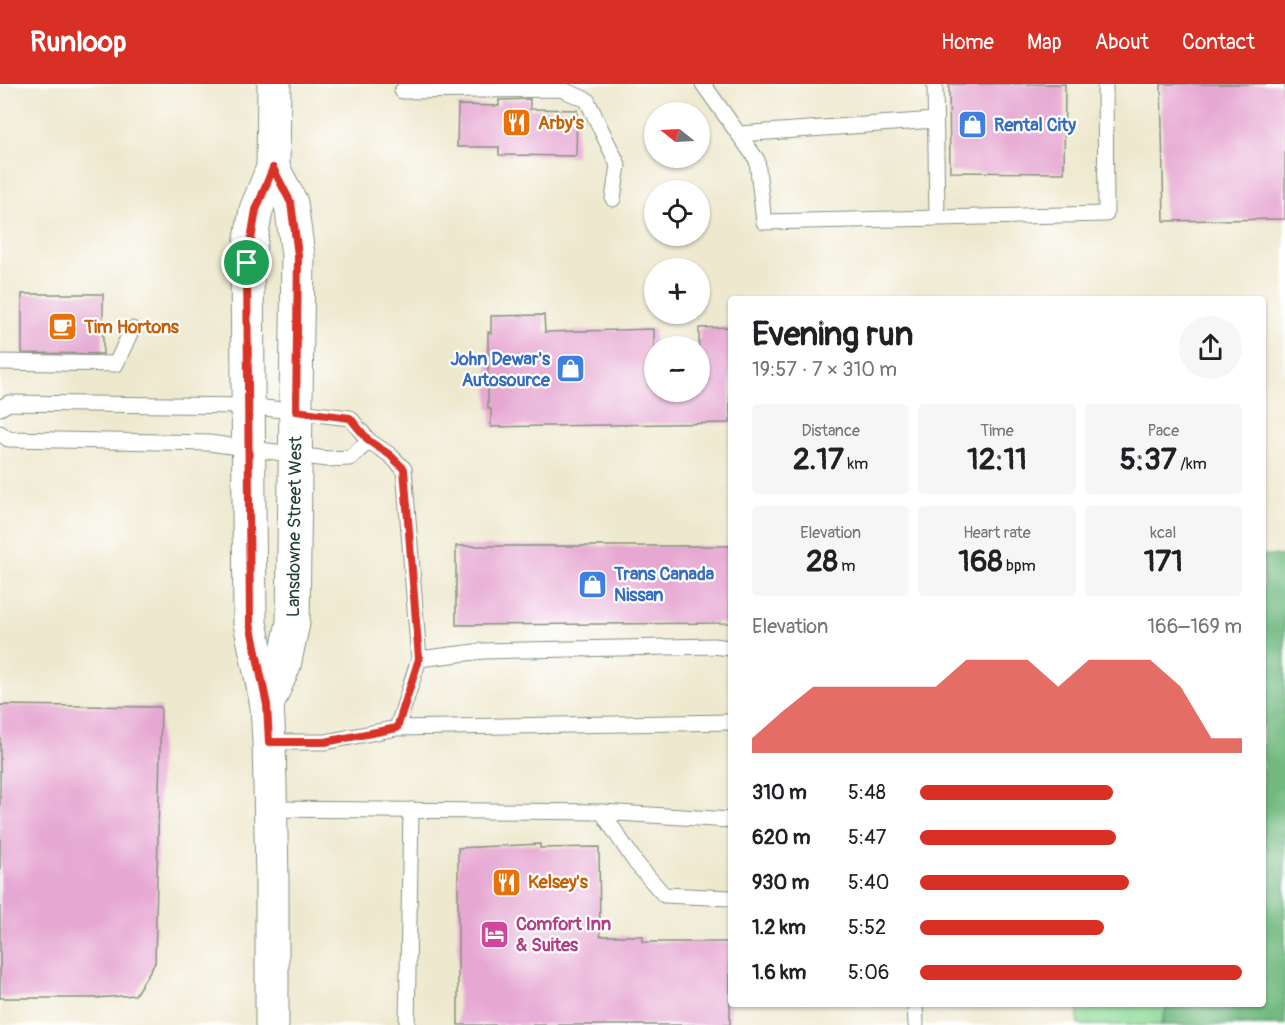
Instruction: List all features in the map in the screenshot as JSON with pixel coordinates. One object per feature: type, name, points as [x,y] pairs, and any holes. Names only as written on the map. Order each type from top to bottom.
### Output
[{"type":"main road","name":"Lansdowne Street West","points":[[272,1025],[267,705],[250,623],[247,263],[256,210],[273,168],[274,84]]},
{"type":"main road","name":"Lansdowne Street West","points":[[267,705],[284,665],[293,623],[298,255],[291,203],[273,168]]},
{"type":"lane","points":[[703,84],[758,160],[764,222],[1106,214],[1105,84]]},
{"type":"lane","points":[[935,84],[937,218]]},
{"type":"lane","points":[[402,91],[561,89],[587,100],[618,165],[613,200]]},
{"type":"lane","points":[[739,134],[936,120]]},
{"type":"lane","points":[[0,362],[116,364],[132,329]]},
{"type":"lane","points":[[0,408],[9,403],[248,406],[350,418],[369,441],[390,455],[404,469],[419,659],[397,728]]},
{"type":"lane","points":[[0,433],[8,439],[209,443],[327,459],[350,458],[369,441]]},
{"type":"lane","points":[[419,659],[483,651],[713,646],[728,648]]},
{"type":"lane","points":[[269,742],[325,742],[397,728],[728,722]]},
{"type":"lane","points":[[270,809],[602,812],[728,820]]},
{"type":"lane","points":[[407,1025],[411,810]]},
{"type":"lane","points":[[602,812],[636,863],[664,895],[728,898]]},
{"type":"lane","points":[[915,1007],[916,1025]]},
{"type":"green space","points":[[1266,555],[1285,556],[1285,1025],[1161,1025],[1167,1007],[1266,1007]]},
{"type":"green space","points":[[1078,1007],[1167,1007],[1161,1025],[1078,1025]]},
{"type":"building","points":[[949,84],[1065,84],[1064,173],[950,172]]},
{"type":"building","points":[[1161,84],[1285,84],[1285,219],[1164,221]]},
{"type":"building","name":"Arby's","points":[[530,99],[530,109],[577,110],[576,156],[499,155],[499,147],[457,147],[458,105],[499,106],[499,100]]},
{"type":"building","name":"Tim Hortons","points":[[22,294],[103,294],[103,354],[22,353]]},
{"type":"building","name":"John Dewar's Autosource","points":[[544,315],[545,332],[654,329],[654,336],[644,336],[644,402],[710,402],[710,336],[699,336],[699,328],[728,327],[728,423],[491,427],[491,409],[488,409],[488,332],[491,333],[491,316]]},
{"type":"building","name":"Trans Canada Nissan","points":[[456,546],[728,546],[728,623],[456,625]]},
{"type":"building","points":[[0,705],[161,707],[155,963],[135,995],[96,998],[0,998]]},
{"type":"building","name":"Comfort Inn & Suites","points":[[540,844],[540,848],[599,847],[600,936],[643,936],[643,942],[728,942],[730,1025],[458,1025],[458,848]]},
{"type":"place","name":"Arby's","points":[[517,123]]},
{"type":"place","name":"Rental City","points":[[973,125]]},
{"type":"place","name":"Tim Hortons","points":[[63,327]]},
{"type":"place","name":"John Dewar's Autosource","points":[[571,369]]},
{"type":"place","name":"Trans Canada Nissan","points":[[593,584]]},
{"type":"place","name":"Kelsey's","points":[[507,882]]},
{"type":"place","name":"Comfort Inn & Suites","points":[[495,934]]},
{"type":"route","points":[[273,168],[291,203],[298,255],[296,411],[350,418],[369,441],[390,455],[404,469],[419,659],[397,728],[325,742],[269,742],[267,705],[250,623],[247,263],[256,210],[273,168]]}]
